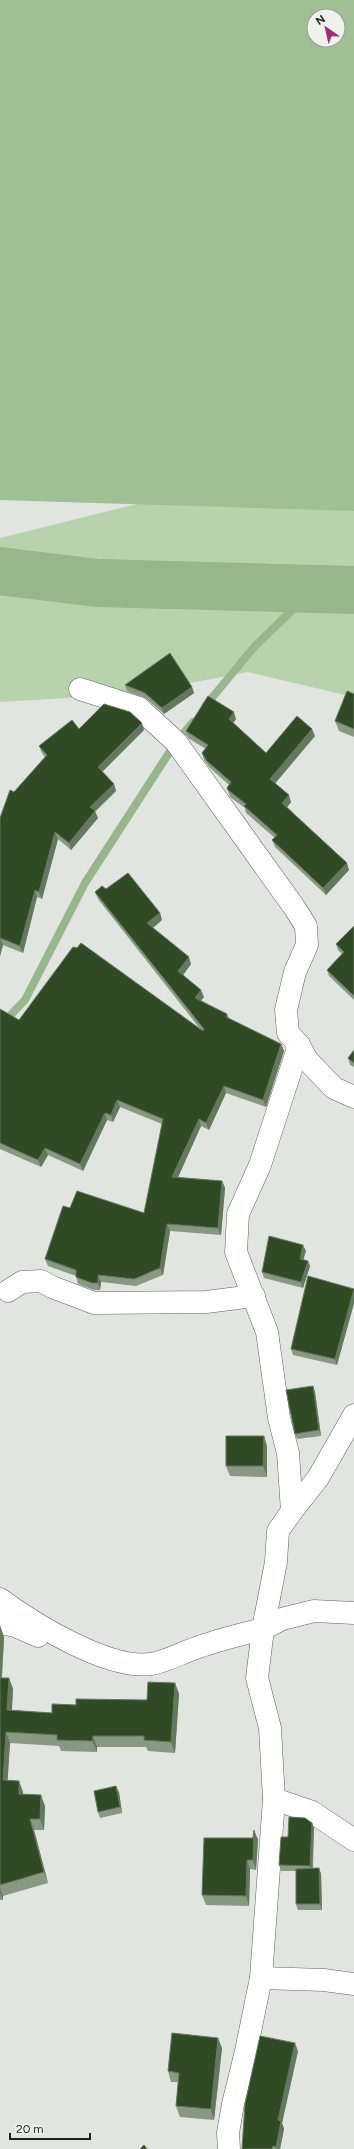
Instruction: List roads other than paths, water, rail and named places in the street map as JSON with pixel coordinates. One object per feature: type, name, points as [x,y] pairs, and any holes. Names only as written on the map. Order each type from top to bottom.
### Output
[{"type":"street","points":[[80,689],[139,708],[176,742],[302,920],[306,926],[307,945],[295,972],[286,1010],[288,1033],[299,1045],[307,1060],[334,1088],[354,1097]]},
{"type":"street","points":[[292,1511],[288,1453],[279,1418],[266,1332],[254,1296],[236,1252],[238,1214],[260,1164],[299,1045]]},
{"type":"street","points":[[8,1291],[22,1282],[41,1281],[52,1287],[94,1303],[206,1302],[254,1296]]},
{"type":"street","points":[[229,2149],[228,2133],[233,2104],[246,2052],[261,1978],[274,1799],[270,1728],[257,1678],[263,1629],[276,1562],[278,1531],[318,1478],[354,1415]]},
{"type":"street","points":[[0,1599],[61,1637],[100,1655],[123,1662],[150,1664],[170,1659],[201,1646],[263,1629],[282,1619],[314,1611],[354,1613]]},
{"type":"street","points":[[0,1622],[15,1626],[35,1636],[61,1637]]},
{"type":"street","points":[[274,1799],[312,1812],[354,1840]]},
{"type":"street","points":[[261,1978],[324,1980],[354,1984]]},
{"type":"waterway","points":[[0,571],[97,583],[354,590]]},
{"type":"waterway","points":[[206,705],[255,646],[314,589]]},
{"type":"waterway","points":[[0,1026],[25,1000],[85,883],[176,742],[193,722]]}]
